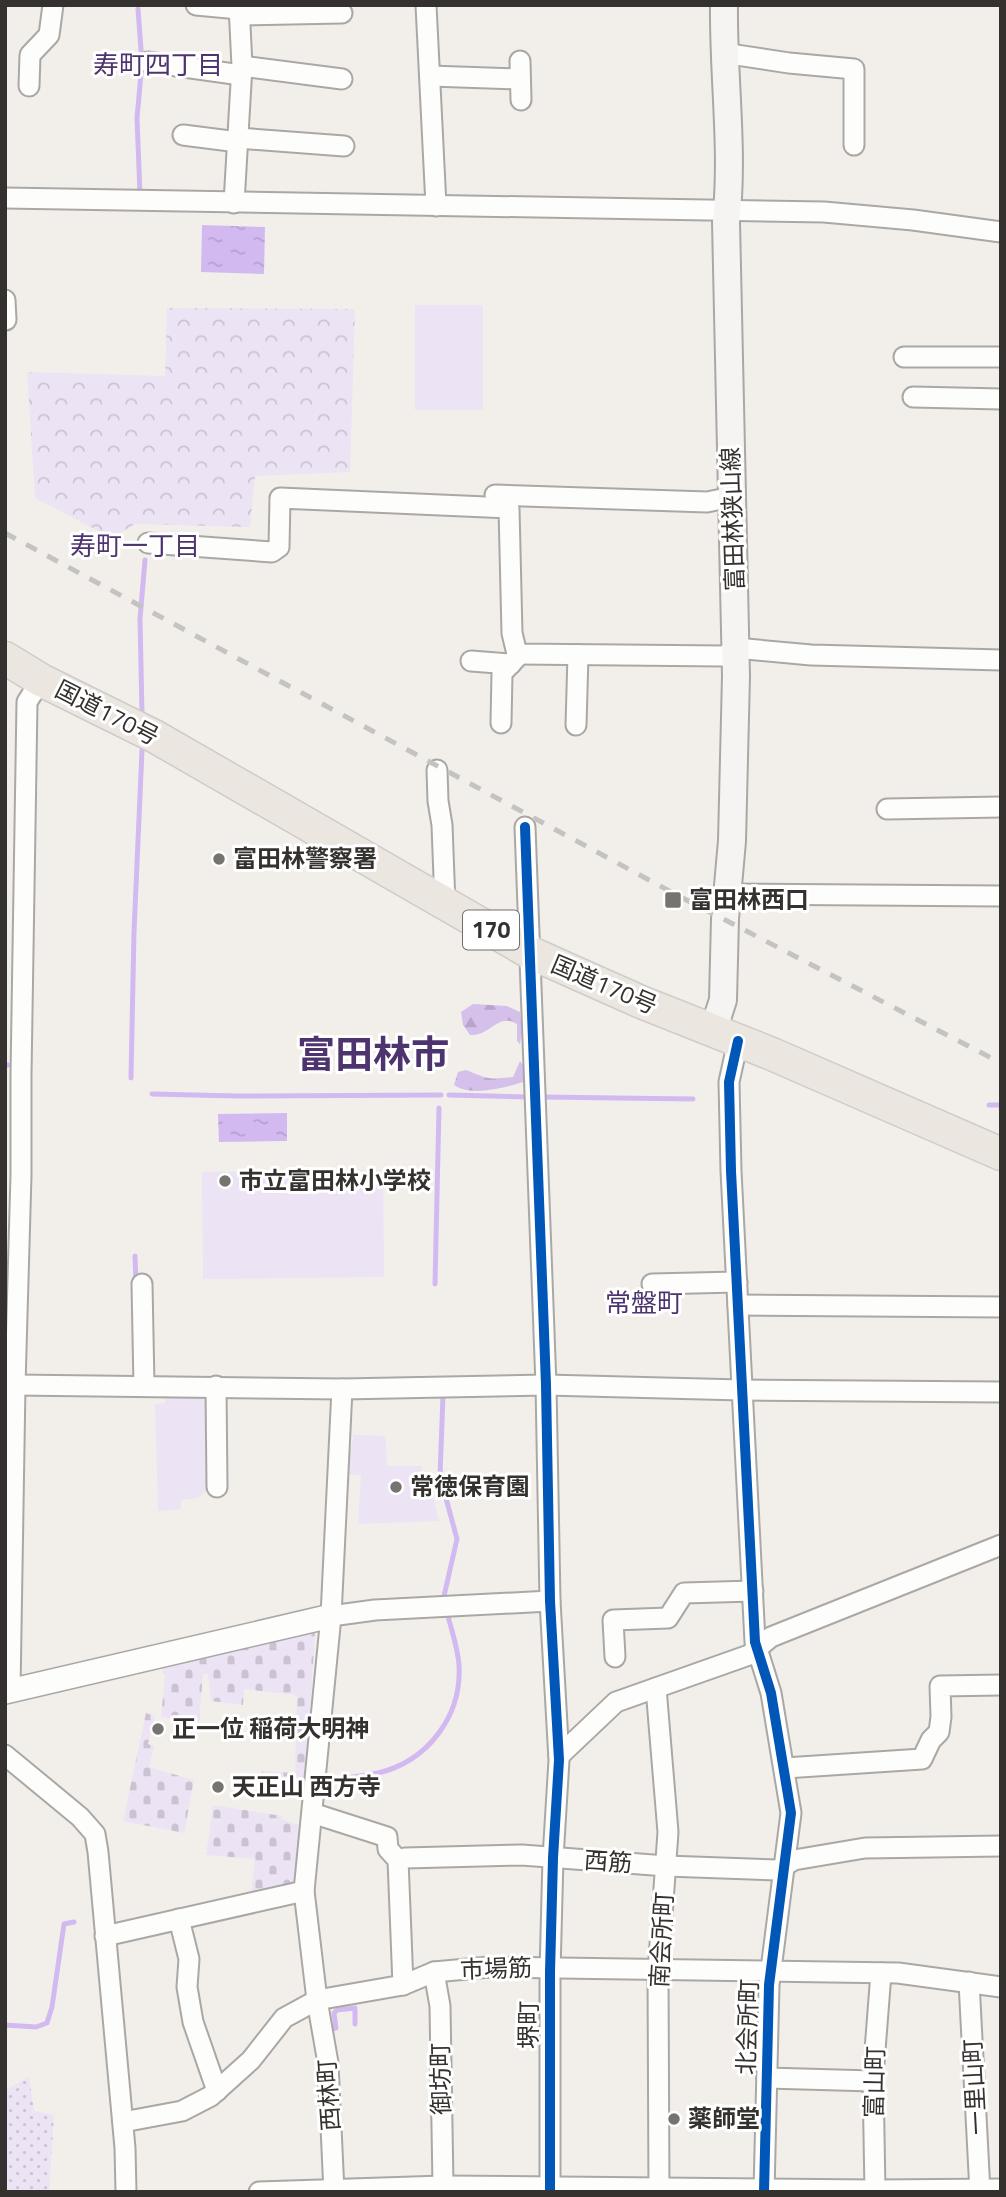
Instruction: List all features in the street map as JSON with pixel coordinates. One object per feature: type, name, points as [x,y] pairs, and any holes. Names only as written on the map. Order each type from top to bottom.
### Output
[{"type":"highway","name":"国道170号","points":[[5,658],[41,680],[154,736],[531,953],[1001,1154]]},
{"type":"main road","name":"富田林狭山線","points":[[724,5],[736,648],[725,919],[723,1000],[726,1036]]},
{"type":"street","points":[[29,86],[30,55],[49,35],[53,5]]},
{"type":"street","points":[[196,5],[239,10],[342,13]]},
{"type":"street","points":[[426,5],[436,206]]},
{"type":"street","points":[[234,203],[242,71],[239,10]]},
{"type":"street","points":[[723,52],[789,64],[854,69],[854,145]]},
{"type":"street","points":[[148,62],[342,79]]},
{"type":"street","points":[[430,76],[520,70],[521,100]]},
{"type":"street","points":[[183,135],[344,146]]},
{"type":"street","points":[[5,198],[824,212],[1001,232]]},
{"type":"street","points":[[5,300],[6,320]]},
{"type":"street","points":[[904,357],[1001,357]]},
{"type":"street","points":[[913,397],[1001,399]]},
{"type":"street","points":[[495,495],[707,502],[732,497]]},
{"type":"street","points":[[148,543],[272,552],[279,547],[280,498],[509,508],[512,634],[517,654],[516,659],[502,673],[500,723]]},
{"type":"street","points":[[471,661],[578,654],[724,656],[736,648],[811,655],[1001,660]]},
{"type":"street","points":[[576,725],[578,654]]},
{"type":"street","points":[[41,680],[27,702],[13,1075],[21,1175],[8,1692],[331,1616],[375,1610],[551,1601]]},
{"type":"street","points":[[437,770],[445,904]]},
{"type":"street","points":[[887,809],[1001,807]]},
{"type":"street","name":"堺町","points":[[525,827],[546,1385],[551,1601],[559,1756],[553,1858],[550,2189]]},
{"type":"street","points":[[728,894],[1001,897]]},
{"type":"street","name":"北会所町","points":[[726,1036],[757,1650],[772,1693],[792,1813],[770,1971],[764,2190]]},
{"type":"street","points":[[652,1284],[737,1282]]},
{"type":"street","points":[[142,1284],[144,1386]]},
{"type":"street","points":[[738,1305],[1001,1307]]},
{"type":"street","points":[[15,1385],[342,1390],[546,1385],[1001,1392]]},
{"type":"street","points":[[216,1387],[217,1487]]},
{"type":"street","name":"西林町","points":[[334,2191],[328,2063],[317,2000],[304,1891],[331,1616],[342,1390]]},
{"type":"street","points":[[559,1756],[616,1702],[749,1655],[771,1637],[1001,1545]]},
{"type":"street","points":[[615,1657],[605,1620],[668,1618],[684,1593],[753,1591]]},
{"type":"street","points":[[785,1768],[922,1759],[931,1740],[939,1732],[942,1717],[940,1686],[1001,1685]]},
{"type":"street","name":"南会所町","points":[[656,1688],[668,1832],[659,1969],[659,2190]]},
{"type":"street","points":[[5,1755],[80,1817],[94,1834],[122,2122],[126,2192]]},
{"type":"street","points":[[312,1813],[387,1837],[388,1849],[398,1860],[403,1985]]},
{"type":"street","name":"西筋","points":[[398,1860],[509,1855],[666,1866],[778,1870],[793,1860],[865,1848],[1001,1846]]},
{"type":"street","points":[[105,1936],[304,1891]]},
{"type":"street","points":[[179,1919],[189,1959],[187,1987],[193,2022],[217,2091]]},
{"type":"street","name":"市場筋","points":[[122,2122],[182,2111],[217,2091],[251,2060],[284,2018],[317,2000],[403,1985],[434,1972],[489,1967],[881,1973],[1001,1987]]},
{"type":"street","name":"御坊町","points":[[434,1972],[440,2006],[441,2188]]},
{"type":"street","name":"富山町","points":[[875,2191],[873,2081],[881,1973]]},
{"type":"street","name":"一里山町","points":[[969,1982],[980,2191]]},
{"type":"street","points":[[766,2078],[873,2081]]},
{"type":"street","points":[[259,2192],[441,2188],[875,2191],[1001,2189]]},
{"type":"green space","points":[[415,305],[483,305],[483,410],[415,410]]},
{"type":"green space","points":[[167,308],[355,309],[350,472],[255,476],[250,527],[135,524],[112,538],[35,498],[27,372],[165,376]]},
{"type":"green space","points":[[473,1004],[507,1006],[520,1012],[520,1044],[517,1041],[517,1024],[510,1021],[499,1022],[484,1032],[470,1035],[463,1025],[461,1012]]},
{"type":"green space","points":[[520,1061],[526,1070],[523,1082],[478,1091],[461,1089],[454,1085],[458,1072],[466,1070],[488,1078],[513,1077]]},
{"type":"green space","points":[[383,1170],[384,1277],[203,1279],[202,1172]]},
{"type":"green space","points":[[210,1395],[211,1484],[199,1497],[181,1500],[181,1509],[158,1511],[155,1404],[165,1403],[165,1396]]},
{"type":"green space","name":"常徳保育園","points":[[354,1435],[384,1436],[387,1466],[422,1466],[421,1475],[428,1477],[439,1521],[358,1524],[361,1475],[345,1474]]},
{"type":"green space","points":[[307,1630],[315,1634],[304,1797],[258,1797],[262,1771],[295,1773],[297,1695],[244,1689],[243,1705],[211,1701],[208,1674],[203,1674],[199,1722],[161,1717],[165,1676],[162,1664]]},
{"type":"green space","points":[[146,1713],[155,1716],[148,1744],[154,1746],[149,1767],[194,1780],[184,1833],[123,1821]]},
{"type":"green space","points":[[213,1805],[282,1816],[281,1819],[302,1826],[297,1881],[275,1890],[251,1893],[255,1859],[206,1855]]},
{"type":"green space","points":[[29,2077],[34,2111],[54,2115],[49,2192],[5,2192],[5,2090]]},
{"type":"water","points":[[202,225],[265,227],[264,274],[201,272]]},
{"type":"water","points":[[287,1113],[287,1141],[219,1142],[218,1114]]},
{"type":"waterway","points":[[138,9],[142,63],[137,118],[140,194]]},
{"type":"waterway","points":[[142,713],[140,619],[145,560]]},
{"type":"waterway","points":[[131,1078],[142,750]]},
{"type":"waterway","points":[[152,1094],[441,1095]]},
{"type":"waterway","points":[[449,1095],[528,1097]]},
{"type":"waterway","points":[[543,1097],[693,1099]]},
{"type":"waterway","points":[[989,1105],[1001,1105]]},
{"type":"waterway","points":[[435,1284],[439,1108]]},
{"type":"waterway","points":[[135,1256],[136,1284]]},
{"type":"waterway","points":[[443,1395],[440,1476],[457,1539],[444,1596]]},
{"type":"waterway","points":[[335,1780],[378,1773],[396,1767],[412,1758],[438,1734],[455,1702],[458,1684],[459,1665],[448,1616]]},
{"type":"waterway","points":[[5,2025],[36,2027],[47,2023],[52,2007],[64,1924],[74,1922]]},
{"type":"waterway","points":[[332,2029],[336,2028],[334,2013],[337,2010],[355,2008],[355,2024]]},
{"type":"railway","points":[[5,533],[675,894],[1001,1063]]},
{"type":"cycle path","points":[[525,827],[546,1385],[550,1601],[559,1760],[550,1972],[550,2192]]},
{"type":"cycle path","points":[[738,1041],[729,1082],[731,1171],[755,1642],[771,1693],[791,1813],[769,1985],[764,2192]]},
{"type":"place","name":"富田林警察署","points":[[219,859]]},
{"type":"place","name":"富田林西口","points":[[673,900]]},
{"type":"place","name":"市立富田林小学校","points":[[225,1181]]},
{"type":"place","name":"常徳保育園","points":[[396,1487]]},
{"type":"place","name":"正一位 稲荷大明神","points":[[158,1729]]},
{"type":"place","name":"天正山 西方寺","points":[[218,1787]]},
{"type":"place","name":"薬師堂","points":[[674,2119]]},
{"type":"district","name":"寿町四丁目","points":[[158,65]]},
{"type":"district","name":"寿町一丁目","points":[[135,546]]},
{"type":"district","name":"富田林市","points":[[373,1055]]},
{"type":"district","name":"常盤町","points":[[644,1303]]}]
